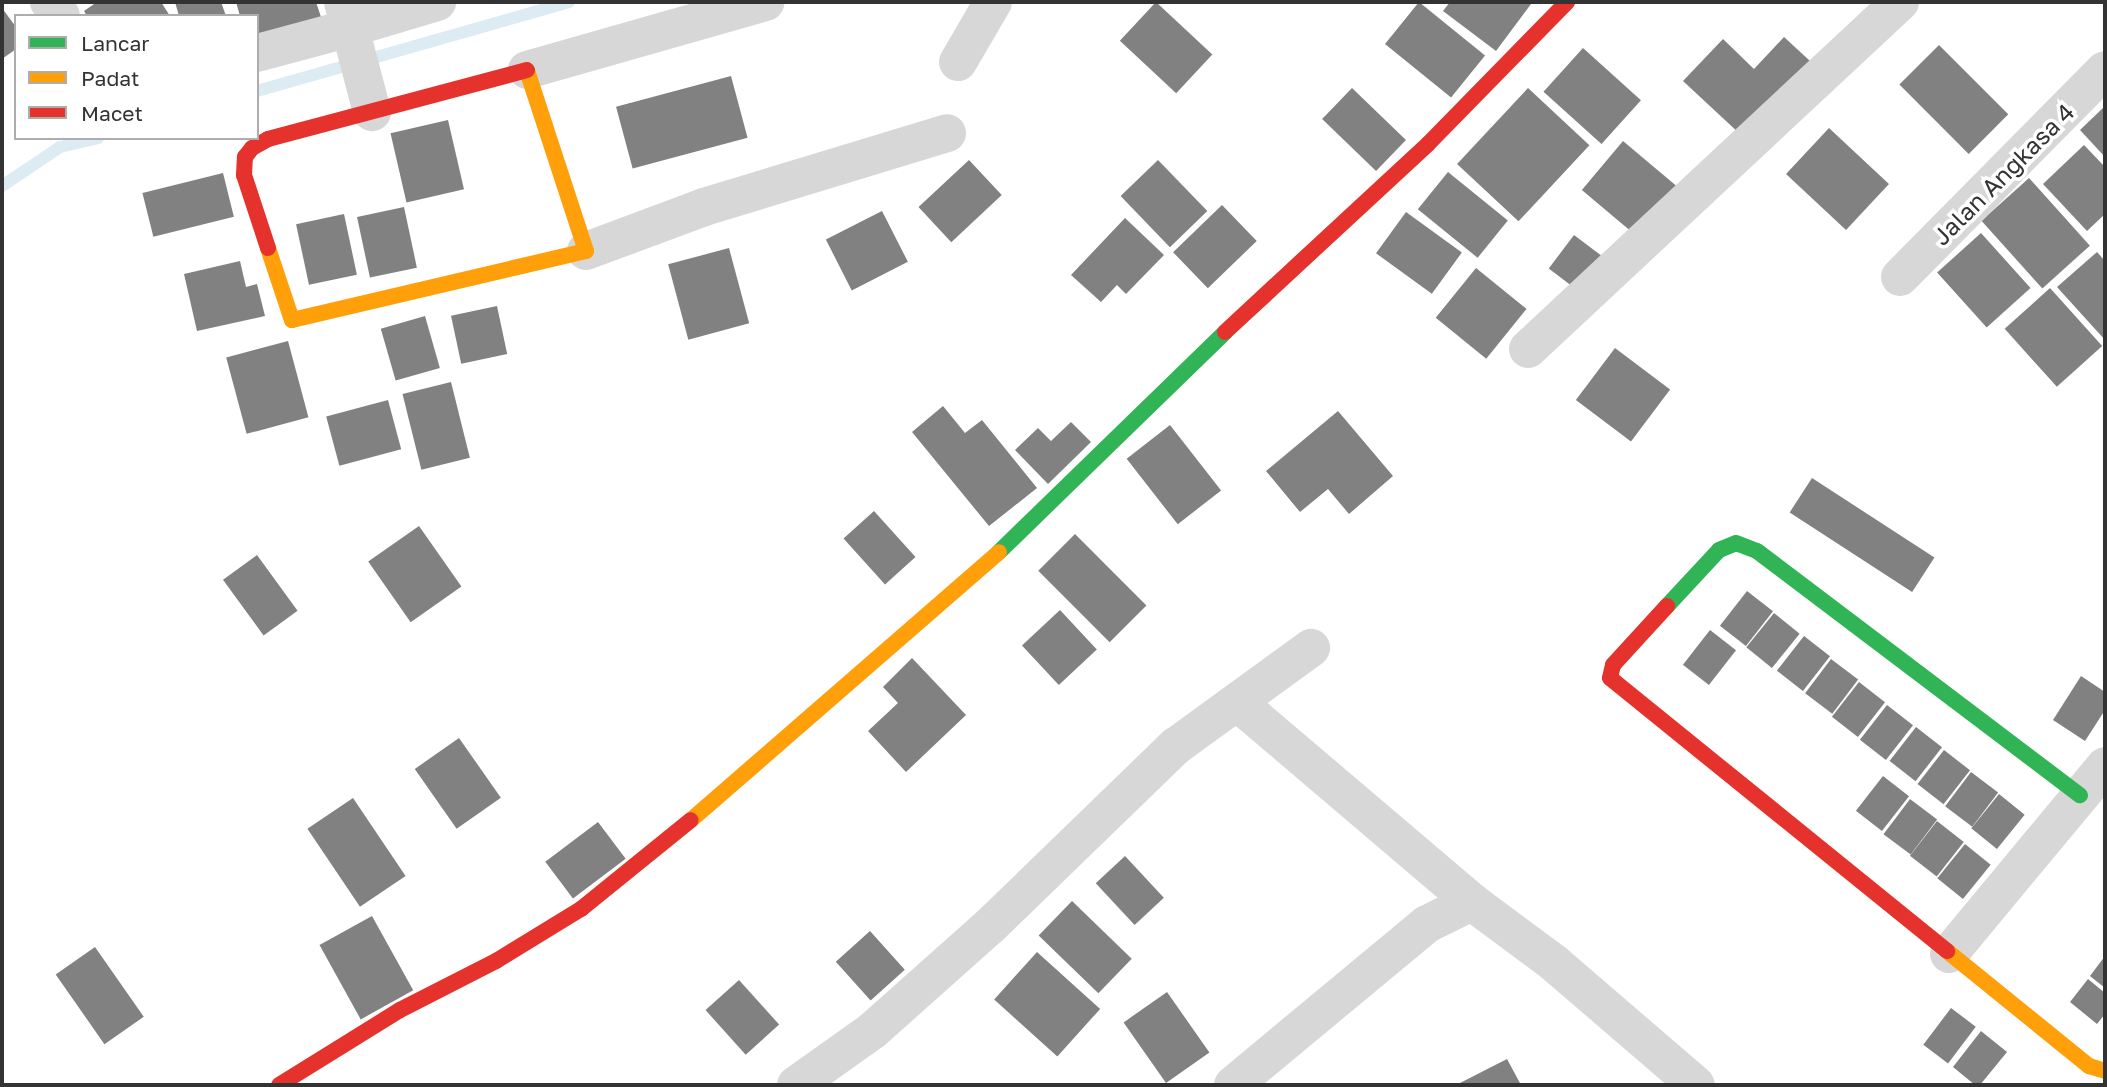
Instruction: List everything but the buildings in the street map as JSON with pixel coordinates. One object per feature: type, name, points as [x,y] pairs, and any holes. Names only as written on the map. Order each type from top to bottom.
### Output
[{"type":"street","points":[[259,52],[348,21],[437,2]]},
{"type":"street","points":[[766,2],[527,70],[371,107],[268,139],[244,157],[244,175],[292,320],[586,251],[704,207],[947,133]]},
{"type":"street","points":[[958,62],[993,2]]},
{"type":"street","points":[[279,1085],[400,1010],[581,909],[668,841],[987,564],[1272,287],[1428,144],[1568,2]]},
{"type":"street","points":[[1528,349],[1900,2]]},
{"type":"street","points":[[348,21],[371,107]]},
{"type":"street","points":[[527,70],[586,251]]},
{"type":"street","name":"Jalan Angkasa 4","points":[[1900,278],[2105,70]]},
{"type":"street","points":[[2080,795],[1757,551],[1736,543],[1719,551],[1613,665],[1611,678],[2089,1066],[2105,1071]]},
{"type":"street","points":[[796,1085],[872,1031],[990,926],[1176,746],[1311,648]]},
{"type":"street","points":[[1237,702],[1472,902],[1554,963],[1691,1084]]},
{"type":"street","points":[[1949,954],[2105,765]]},
{"type":"street","points":[[1233,1085],[1427,924],[1472,902]]},
{"type":"waterway","points":[[259,90],[569,2]]},
{"type":"waterway","points":[[2,186],[60,147],[90,140]]},
{"type":"traffic: fast","points":[[999,552],[1225,332]]},
{"type":"traffic: fast","points":[[1667,606],[1719,550],[1736,543],[1757,551],[2080,795]]},
{"type":"traffic: slow","points":[[268,248],[292,320],[586,251],[527,70]]},
{"type":"traffic: slow","points":[[691,820],[999,552]]},
{"type":"traffic: slow","points":[[1947,951],[2089,1066],[2105,1071]]},
{"type":"traffic: jam","points":[[1225,332],[1428,144],[1567,2]]},
{"type":"traffic: jam","points":[[268,248],[244,175],[245,157],[252,148],[268,139],[527,70]]},
{"type":"traffic: jam","points":[[1667,606],[1613,665],[1610,678],[1947,951]]},
{"type":"traffic: jam","points":[[279,1085],[400,1010],[496,961],[581,909],[691,820]]}]
